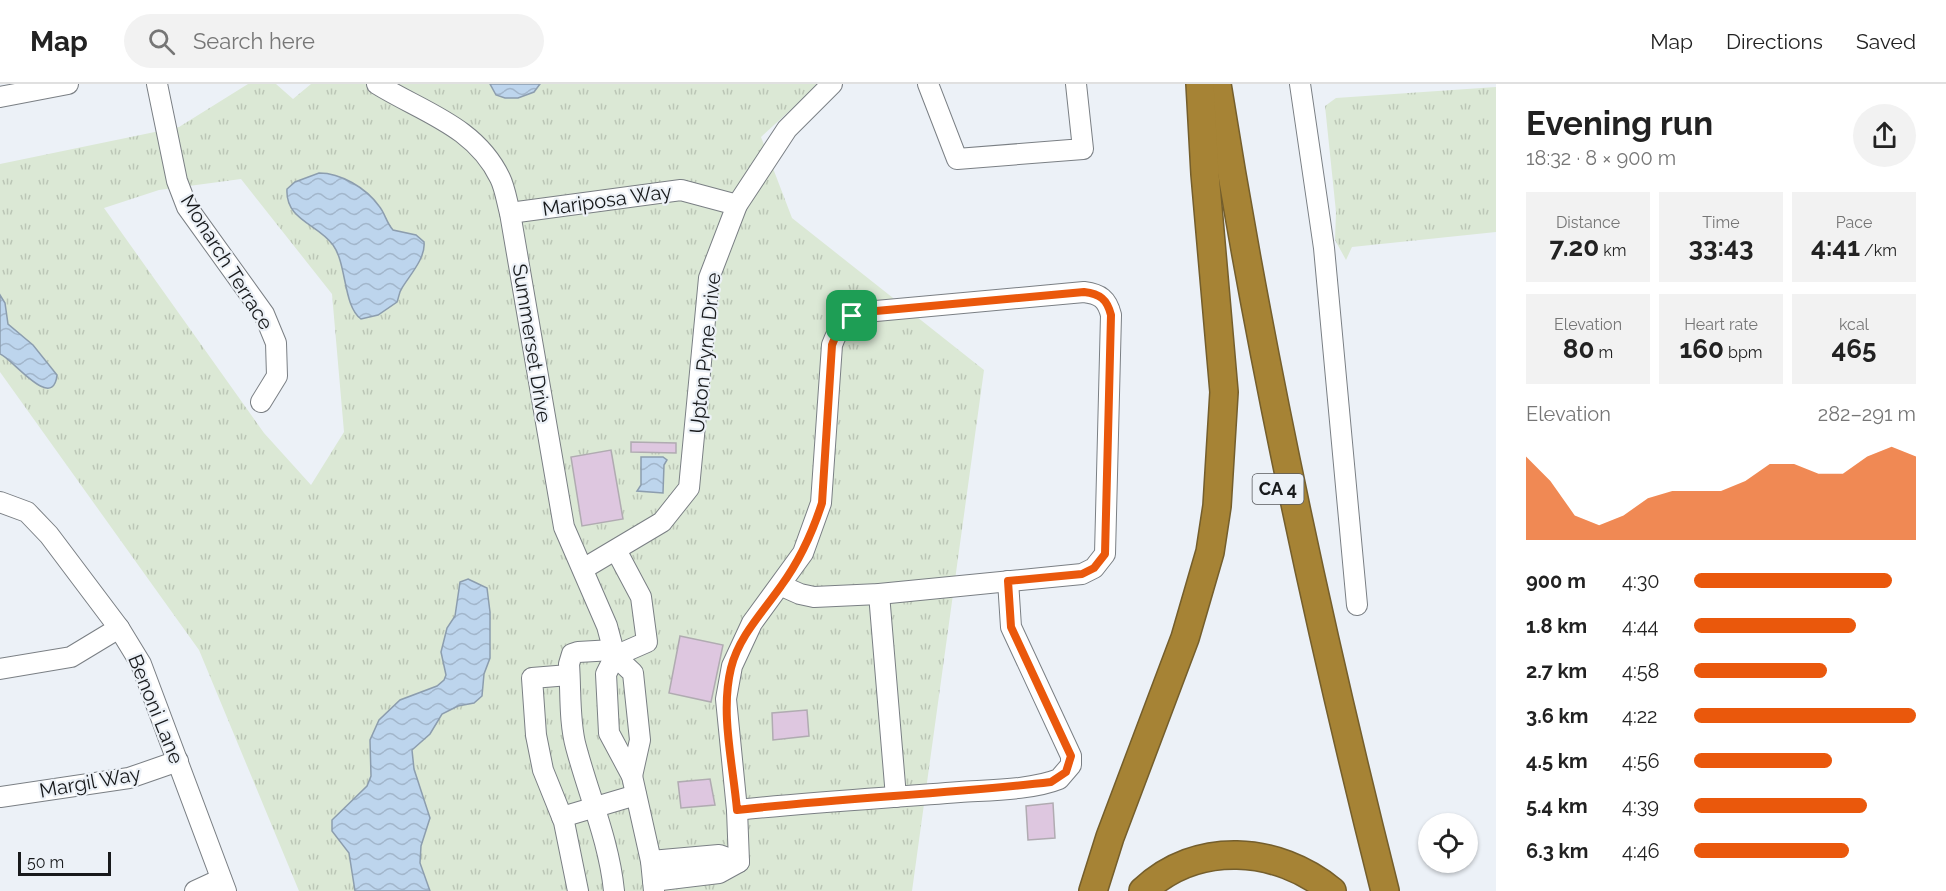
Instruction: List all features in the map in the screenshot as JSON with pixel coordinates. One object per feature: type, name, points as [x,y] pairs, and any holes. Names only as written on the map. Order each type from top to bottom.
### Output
[{"type":"highway","points":[[1094,891],[1110,837],[1185,638],[1210,552],[1217,506],[1223,381],[1205,174],[1201,84]]},
{"type":"highway","name":"CA 4","points":[[1201,84],[1233,268],[1315,669],[1346,814],[1368,891]]},
{"type":"highway","name":"CA 4","points":[[1217,84],[1245,249],[1295,496],[1346,735],[1387,891]]},
{"type":"highway","points":[[1143,891],[1183,864],[1229,854],[1256,855],[1275,860],[1297,869],[1332,891]]},
{"type":"street","points":[[0,97],[68,84]]},
{"type":"street","name":"Monarch Terrace","points":[[158,84],[177,181],[187,207],[264,314],[276,343],[277,376],[261,402]]},
{"type":"street","name":"Summerset Drive","points":[[377,84],[418,104],[470,136],[500,177],[510,213],[564,527],[607,626],[614,653],[633,673],[640,740],[634,785]]},
{"type":"street","name":"Upton Pyne Drive","points":[[583,569],[662,522],[689,488],[709,278],[737,205],[787,129],[832,84]]},
{"type":"street","points":[[928,84],[957,159],[1083,149],[1076,84]]},
{"type":"street","points":[[1300,84],[1324,248],[1357,605]]},
{"type":"street","name":"Mariposa Way","points":[[510,213],[681,190],[737,205]]},
{"type":"street","points":[[651,861],[704,865],[719,873],[739,862],[737,810],[726,699],[732,666],[752,623],[782,586],[803,554],[822,503],[832,345],[844,321],[865,312],[1094,293],[1108,303],[1111,315],[1105,554],[1094,568],[1082,574],[879,594],[814,597],[782,586]]},
{"type":"street","name":"Benoni Lane","points":[[0,502],[27,512],[49,535],[119,628],[141,664],[223,885]]},
{"type":"street","points":[[614,891],[612,869],[596,808],[575,745],[568,664],[573,654],[614,653],[648,642],[641,597],[616,550]]},
{"type":"street","points":[[737,810],[823,800],[896,797],[1051,782],[1059,779],[1071,765],[1071,756],[1011,627],[1008,581]]},
{"type":"street","points":[[879,594],[896,797]]},
{"type":"street","points":[[0,669],[71,657],[119,628]]},
{"type":"street","name":"Summerset Drive","points":[[614,653],[606,674],[609,733],[634,785],[651,861],[653,886]]},
{"type":"street","points":[[569,675],[532,678],[536,735],[543,770],[562,817],[576,872],[578,891]]},
{"type":"street","name":"Margil Way","points":[[0,797],[129,778],[178,761]]},
{"type":"street","points":[[562,817],[596,808],[634,785]]},
{"type":"street","points":[[653,886],[704,865]]},
{"type":"street","points":[[195,891],[223,885]]},
{"type":"green space","points":[[248,84],[276,84],[293,99],[311,84],[819,84],[761,137],[792,218],[984,370],[912,891],[299,891],[199,650],[0,372],[0,164],[179,127]],"holes":[[[241,179],[332,294],[344,432],[311,485],[264,433],[104,208],[159,190]]]},
{"type":"green space","points":[[1496,87],[1496,232],[1352,247],[1346,260],[1335,240],[1336,212],[1325,106],[1336,98]]},
{"type":"water","points":[[490,84],[540,84],[534,92],[518,98],[505,98],[496,95]]},
{"type":"water","points":[[319,173],[336,176],[360,188],[374,199],[393,230],[416,235],[424,242],[420,260],[401,290],[397,302],[378,315],[361,319],[355,313],[348,295],[341,263],[333,245],[291,208],[287,189],[295,182]]},
{"type":"water","points":[[0,295],[5,303],[8,324],[33,345],[57,375],[54,385],[48,388],[40,386],[0,354]]},
{"type":"water","points":[[641,457],[663,457],[667,460],[664,465],[663,493],[637,491],[641,485]]},
{"type":"water","points":[[468,579],[487,588],[490,612],[490,658],[484,674],[482,696],[474,703],[458,706],[442,714],[430,734],[412,750],[414,769],[430,818],[421,846],[420,863],[430,891],[355,891],[349,853],[332,831],[332,820],[367,786],[371,776],[370,740],[379,720],[400,700],[437,686],[444,680],[446,675],[441,652],[447,628],[455,616],[460,582]]},
{"type":"building","points":[[631,442],[676,443],[676,453],[631,452]]},
{"type":"building","points":[[611,450],[623,519],[582,526],[571,457]]},
{"type":"building","points":[[680,636],[723,645],[711,702],[669,693]]},
{"type":"building","points":[[807,710],[809,736],[773,740],[772,713]]},
{"type":"building","points":[[710,779],[715,805],[681,808],[678,782]]},
{"type":"building","points":[[1053,803],[1055,838],[1028,840],[1026,806]]},
{"type":"route","points":[[1084,292],[1094,293],[1108,303],[1111,315],[1105,554],[1100,563],[1082,574],[1008,581],[1011,627],[1071,756],[1071,765],[1059,779],[1051,782],[870,800],[823,800],[737,810],[726,699],[732,666],[752,623],[782,586],[803,554],[814,527],[822,503],[832,345],[844,321],[852,316],[865,312],[1084,292]]}]
